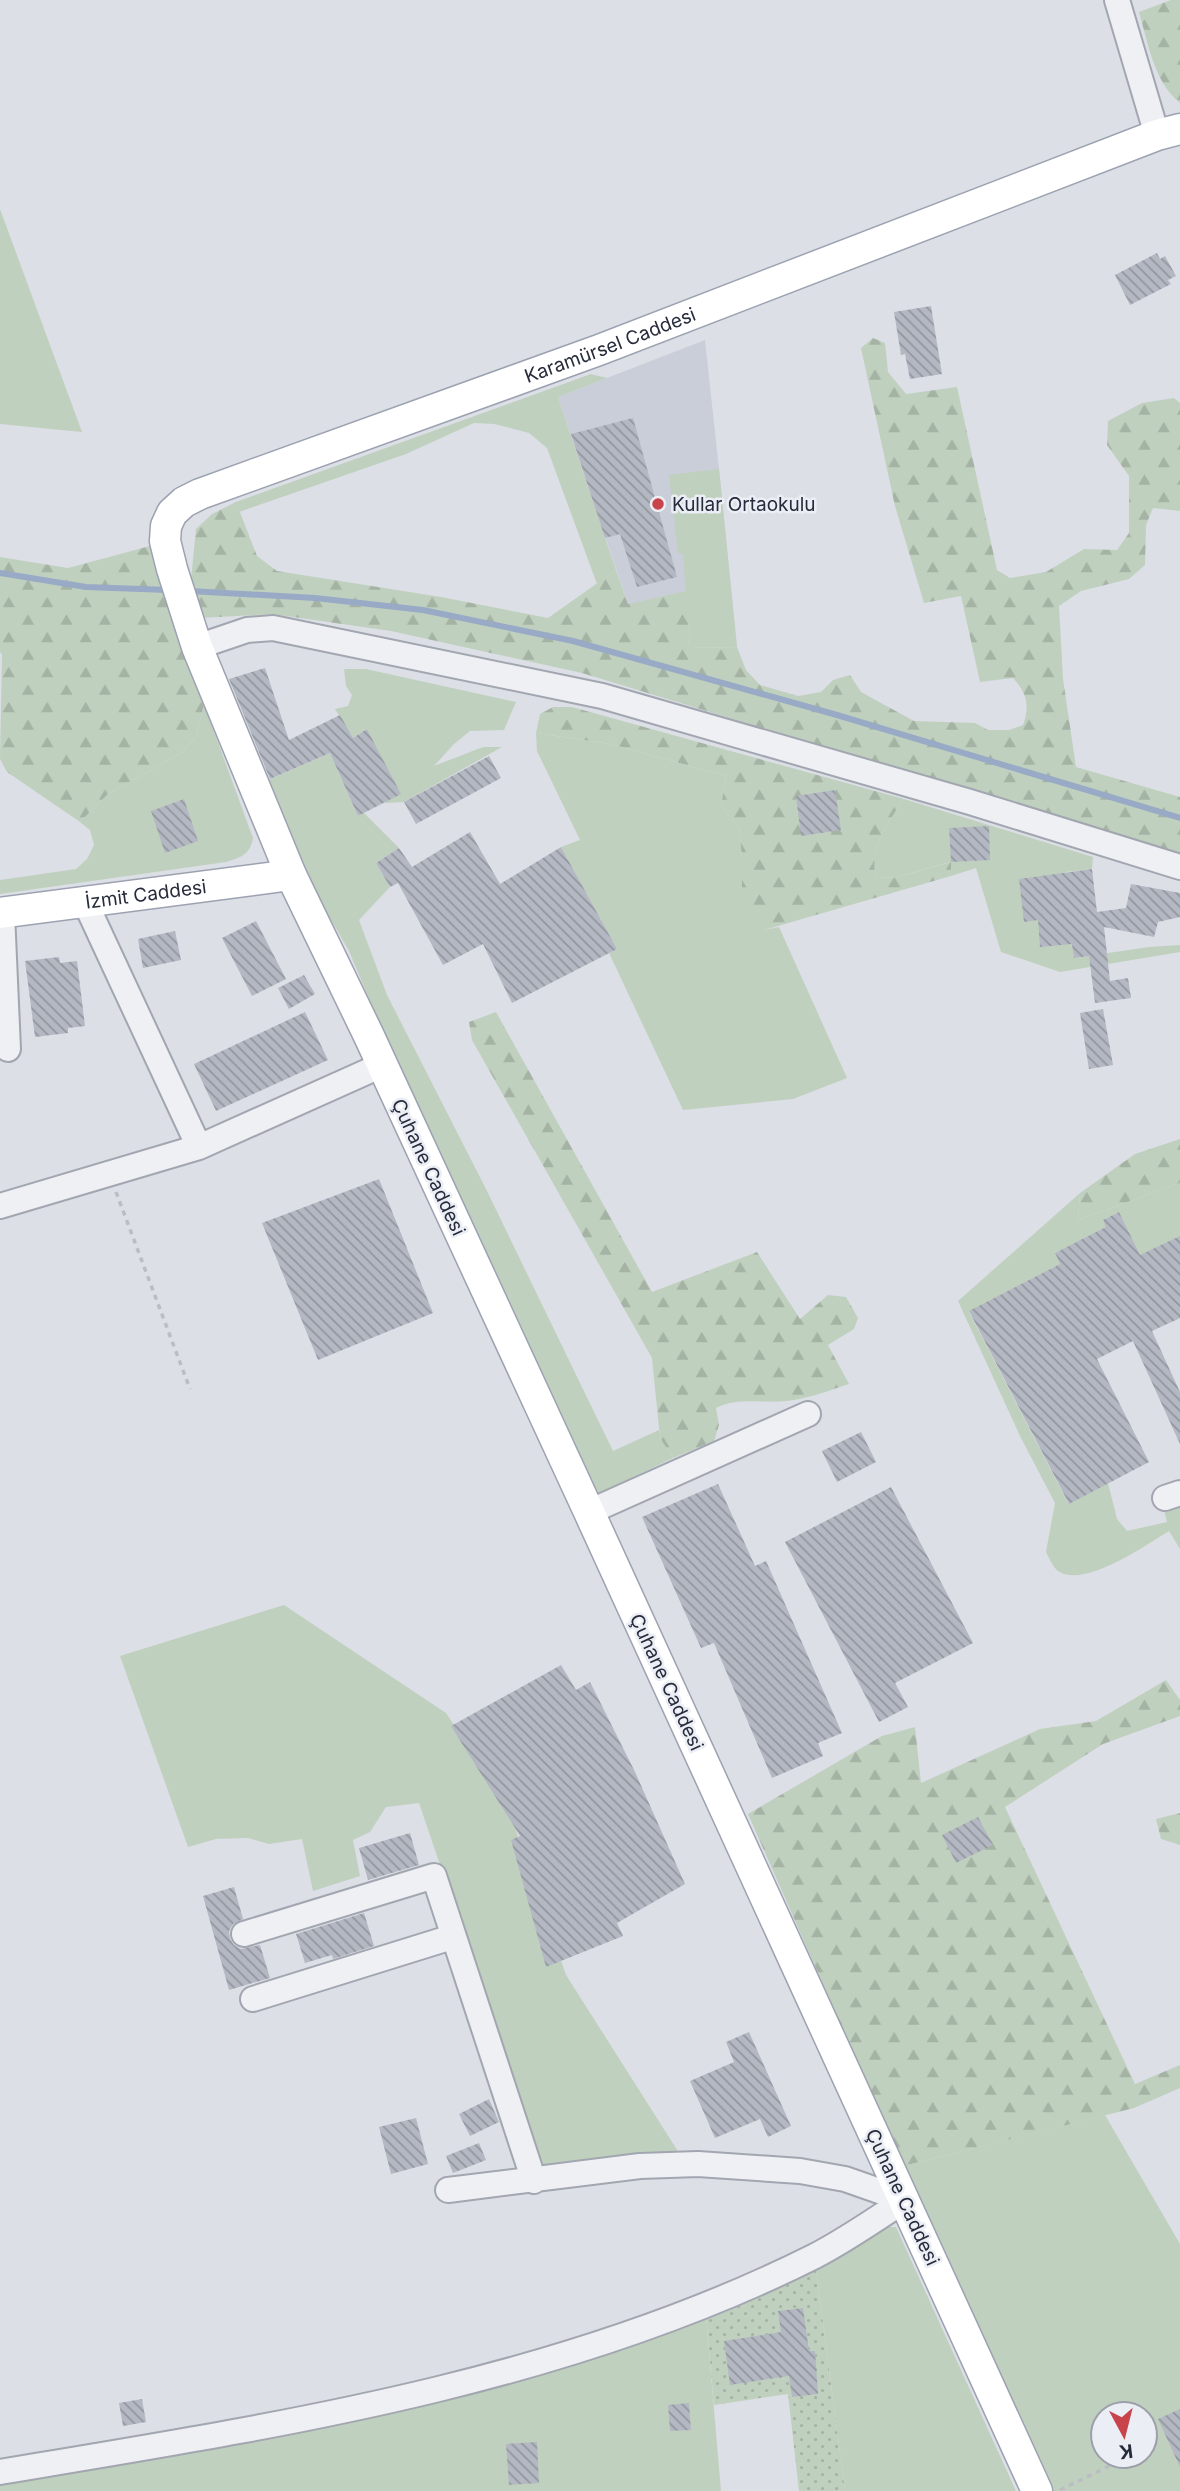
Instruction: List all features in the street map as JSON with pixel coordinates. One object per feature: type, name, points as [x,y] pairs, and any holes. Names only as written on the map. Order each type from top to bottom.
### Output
[{"type":"main road","name":"Karamürsel Caddesi","points":[[291,875],[193,636],[172,569],[165,541],[166,526],[172,513],[184,502],[599,350],[1169,132]]},
{"type":"main road","name":"İzmit Caddesi","points":[[1,913],[291,875]]},
{"type":"main road","name":"Çuhane Caddesi","points":[[291,875],[589,1512],[1037,2491]]},
{"type":"street","points":[[1117,0],[1169,132]]},
{"type":"street","points":[[193,636],[273,628],[602,696],[957,798],[1180,867]]},
{"type":"street","points":[[85,902],[199,1147]]},
{"type":"street","points":[[1,913],[8,1049]]},
{"type":"street","points":[[0,1206],[199,1147],[382,1065]]},
{"type":"street","points":[[589,1512],[808,1413]]},
{"type":"street","points":[[244,1934],[434,1876],[534,2181]]},
{"type":"street","points":[[253,1999],[452,1937]]},
{"type":"street","points":[[448,2190],[640,2166],[698,2164],[800,2171],[845,2179],[905,2200]]},
{"type":"street","points":[[0,2472],[288,2423],[370,2406],[588,2348],[710,2302],[817,2255],[905,2200]]},
{"type":"path","points":[[109,1174],[190,1389]]},
{"type":"path","points":[[1059,2491],[1102,2470]]},
{"type":"shaded area","name":"Kullar Ortaokulu","points":[[705,340],[737,647],[628,604],[558,397]]},
{"type":"green space","points":[[1171,0],[1180,0],[1180,103],[1158,73],[1139,12]]},
{"type":"green space","points":[[0,209],[82,432],[0,424]]},
{"type":"green space","points":[[873,338],[885,343],[888,372],[906,394],[957,387],[997,570],[1010,578],[1046,572],[1084,549],[1117,550],[1129,533],[1129,476],[1107,445],[1108,421],[1142,403],[1174,398],[1180,403],[1180,511],[1153,508],[1146,525],[1145,565],[1129,579],[1081,591],[1059,606],[1063,679],[1076,767],[1180,797],[1180,855],[582,673],[391,631],[272,614],[200,618],[191,580],[196,529],[212,514],[236,502],[257,556],[277,571],[441,597],[548,618],[616,570],[628,604],[686,591],[690,648],[737,647],[746,670],[760,685],[798,696],[821,692],[833,680],[850,675],[861,692],[914,721],[975,723],[988,730],[1009,730],[1023,725],[1026,700],[1013,678],[980,682],[961,596],[924,603],[895,506],[861,348]]},
{"type":"green space","points":[[591,374],[607,378],[558,397],[616,570],[597,584],[547,448],[529,433],[494,424],[474,423],[406,454],[239,512],[236,502]]},
{"type":"green space","points":[[719,469],[737,647],[690,648],[683,554],[678,553],[669,475]]},
{"type":"green space","points":[[150,546],[204,704],[196,737],[181,753],[108,794],[80,822],[7,772],[0,759],[0,557],[68,568]]},
{"type":"green space","points":[[344,669],[366,669],[516,702],[504,730],[470,731],[434,766],[483,747],[502,747],[404,802],[385,803],[396,785],[367,729],[353,738],[335,709],[348,706],[352,695],[346,686]]},
{"type":"green space","points":[[204,704],[253,838],[247,852],[226,862],[0,894],[0,880],[76,869],[87,859],[94,845],[90,830],[80,822],[108,794],[181,753],[196,737]]},
{"type":"green space","points":[[553,707],[572,707],[904,799],[881,836],[875,856],[876,877],[894,878],[951,862],[951,876],[764,930],[749,920],[742,899],[739,827],[721,806],[726,776],[611,744],[536,733],[540,714]]},
{"type":"green space","points":[[536,733],[611,744],[726,776],[721,806],[739,827],[742,858],[764,930],[779,927],[847,1078],[793,1099],[683,1110],[609,953],[617,949],[561,847],[580,840],[537,751]]},
{"type":"green space","points":[[330,753],[358,816],[364,813],[399,848],[376,863],[390,887],[359,920],[387,995],[486,1189],[613,1451],[659,1430],[660,1438],[673,1458],[598,1494],[408,1092],[349,951],[316,899],[266,781]]},
{"type":"green space","points":[[904,799],[1093,857],[1092,869],[1065,872],[1074,958],[1180,945],[1180,952],[1060,972],[1001,952],[976,868],[951,876],[950,862],[894,878],[876,877],[875,856],[881,836]]},
{"type":"green space","points":[[496,1012],[652,1292],[757,1252],[800,1319],[828,1295],[846,1297],[858,1318],[854,1329],[828,1345],[849,1384],[794,1400],[725,1404],[716,1408],[719,1425],[714,1441],[673,1458],[660,1438],[652,1358],[472,1040],[469,1022]]},
{"type":"green space","points":[[1180,1139],[1180,1183],[1078,1220],[1080,1193],[1135,1154]]},
{"type":"green space","points":[[1180,1183],[1180,1318],[1172,1322],[1119,1212],[1103,1220],[1107,1228],[1055,1253],[1060,1264],[969,1312],[1068,1503],[1108,1483],[1117,1519],[1127,1531],[1167,1522],[1164,1510],[1180,1502],[1180,1549],[1169,1531],[1115,1563],[1083,1574],[1069,1575],[1056,1569],[1046,1552],[1055,1503],[1021,1438],[958,1301],[1080,1193],[1078,1220]]},
{"type":"green space","points":[[284,1605],[446,1713],[506,1802],[566,1975],[681,2156],[543,2169],[419,1803],[386,1807],[370,1832],[353,1840],[360,1876],[313,1891],[302,1839],[269,1844],[248,1838],[216,1839],[188,1847],[120,1656]]},
{"type":"green space","points":[[1166,1680],[1180,1700],[1180,1716],[1103,1744],[1005,1807],[1135,2084],[1180,2065],[1180,2088],[1134,2108],[903,2166],[748,1814],[882,1736],[915,1727],[921,1783],[1040,1729],[1096,1721]]},
{"type":"green space","points":[[1180,1813],[1180,1845],[1161,1839],[1156,1819]]},
{"type":"green space","points":[[1105,2115],[1180,2244],[1180,2491],[1052,2491],[903,2166]]},
{"type":"green space","points":[[889,2227],[896,2227],[1016,2491],[845,2491],[816,2269]]},
{"type":"green space","points":[[816,2269],[845,2491],[799,2491],[788,2394],[714,2405],[706,2316]]},
{"type":"green space","points":[[706,2316],[721,2491],[0,2491],[0,2483],[196,2451],[402,2410]]},
{"type":"building","points":[[1157,253],[1160,259],[1165,256],[1176,276],[1168,280],[1171,284],[1130,305],[1115,275]]},
{"type":"building","points":[[931,306],[942,374],[910,379],[905,354],[901,355],[894,312]]},
{"type":"building","points":[[633,418],[677,577],[637,587],[620,534],[605,538],[571,434]]},
{"type":"building","points":[[265,668],[289,740],[340,715],[353,738],[367,729],[401,794],[358,816],[330,753],[270,779],[229,679]]},
{"type":"building","points":[[489,756],[501,778],[416,824],[404,802]]},
{"type":"building","points":[[835,790],[841,830],[801,836],[796,796]]},
{"type":"building","points":[[184,799],[198,841],[165,853],[151,811]]},
{"type":"building","points":[[989,826],[990,860],[951,862],[949,828]]},
{"type":"building","points":[[470,832],[500,884],[561,847],[617,949],[512,1003],[483,944],[443,965],[398,883],[390,887],[376,863],[399,848],[412,867]]},
{"type":"building","points":[[1092,869],[1097,912],[1126,908],[1131,884],[1180,893],[1180,917],[1158,922],[1154,937],[1104,927],[1110,981],[1128,978],[1131,998],[1095,1003],[1089,956],[1074,958],[1072,944],[1040,947],[1038,920],[1024,922],[1019,879]]},
{"type":"building","points":[[256,921],[286,979],[252,996],[222,938]]},
{"type":"building","points":[[175,931],[181,960],[143,968],[138,939]]},
{"type":"building","points":[[59,957],[60,963],[77,961],[85,1026],[68,1028],[68,1033],[35,1037],[25,961]]},
{"type":"building","points":[[304,975],[315,994],[289,1009],[278,988]]},
{"type":"building","points":[[1103,1009],[1113,1065],[1089,1069],[1080,1013]]},
{"type":"building","points":[[305,1012],[328,1060],[216,1111],[194,1064]]},
{"type":"building","points":[[379,1179],[433,1313],[318,1360],[262,1223]]},
{"type":"building","points":[[1119,1212],[1140,1255],[1180,1236],[1180,1318],[1152,1331],[1180,1392],[1180,1444],[1133,1341],[1097,1359],[1149,1462],[1069,1504],[969,1311],[1060,1264],[1055,1253],[1106,1227],[1103,1220]]},
{"type":"building","points":[[861,1432],[876,1462],[837,1482],[822,1451]]},
{"type":"building","points":[[718,1484],[755,1566],[766,1561],[842,1733],[818,1743],[823,1756],[772,1778],[714,1643],[701,1648],[642,1517]]},
{"type":"building","points":[[891,1487],[973,1643],[895,1683],[908,1707],[879,1722],[785,1542]]},
{"type":"building","points":[[561,1665],[576,1690],[590,1682],[635,1772],[685,1884],[617,1923],[623,1936],[546,1967],[511,1840],[520,1836],[451,1726]]},
{"type":"building","points":[[978,1817],[993,1845],[956,1863],[942,1835]]},
{"type":"building","points":[[410,1833],[419,1865],[368,1880],[359,1848]]},
{"type":"building","points":[[234,1887],[243,1919],[233,1924],[229,1931],[230,1939],[241,1949],[260,1945],[270,1978],[229,1990],[203,1896]]},
{"type":"building","points":[[364,1913],[374,1946],[333,1959],[332,1955],[305,1963],[296,1934]]},
{"type":"building","points":[[749,2032],[791,2126],[768,2137],[760,2119],[715,2138],[690,2081],[734,2062],[726,2042]]},
{"type":"building","points":[[489,2099],[499,2122],[470,2136],[459,2114]]},
{"type":"building","points":[[416,2118],[428,2164],[391,2174],[379,2127]]},
{"type":"building","points":[[479,2143],[486,2160],[453,2173],[446,2156]]},
{"type":"building","points":[[803,2308],[809,2351],[815,2351],[818,2394],[792,2397],[789,2376],[730,2385],[724,2341],[781,2332],[778,2311]]},
{"type":"building","points":[[142,2399],[146,2422],[123,2426],[119,2403]]},
{"type":"building","points":[[689,2403],[691,2430],[670,2431],[668,2405]]},
{"type":"building","points":[[1180,2409],[1180,2467],[1159,2421],[1159,2419]]},
{"type":"building","points":[[537,2442],[539,2483],[509,2485],[506,2444]]},
{"type":"waterway","points":[[0,573],[86,587],[168,590]]},
{"type":"waterway","points":[[190,591],[315,598],[423,610],[573,641],[837,715],[1180,818]]},
{"type":"place","name":"Kullar Ortaokulu","points":[[658,504]]}]
